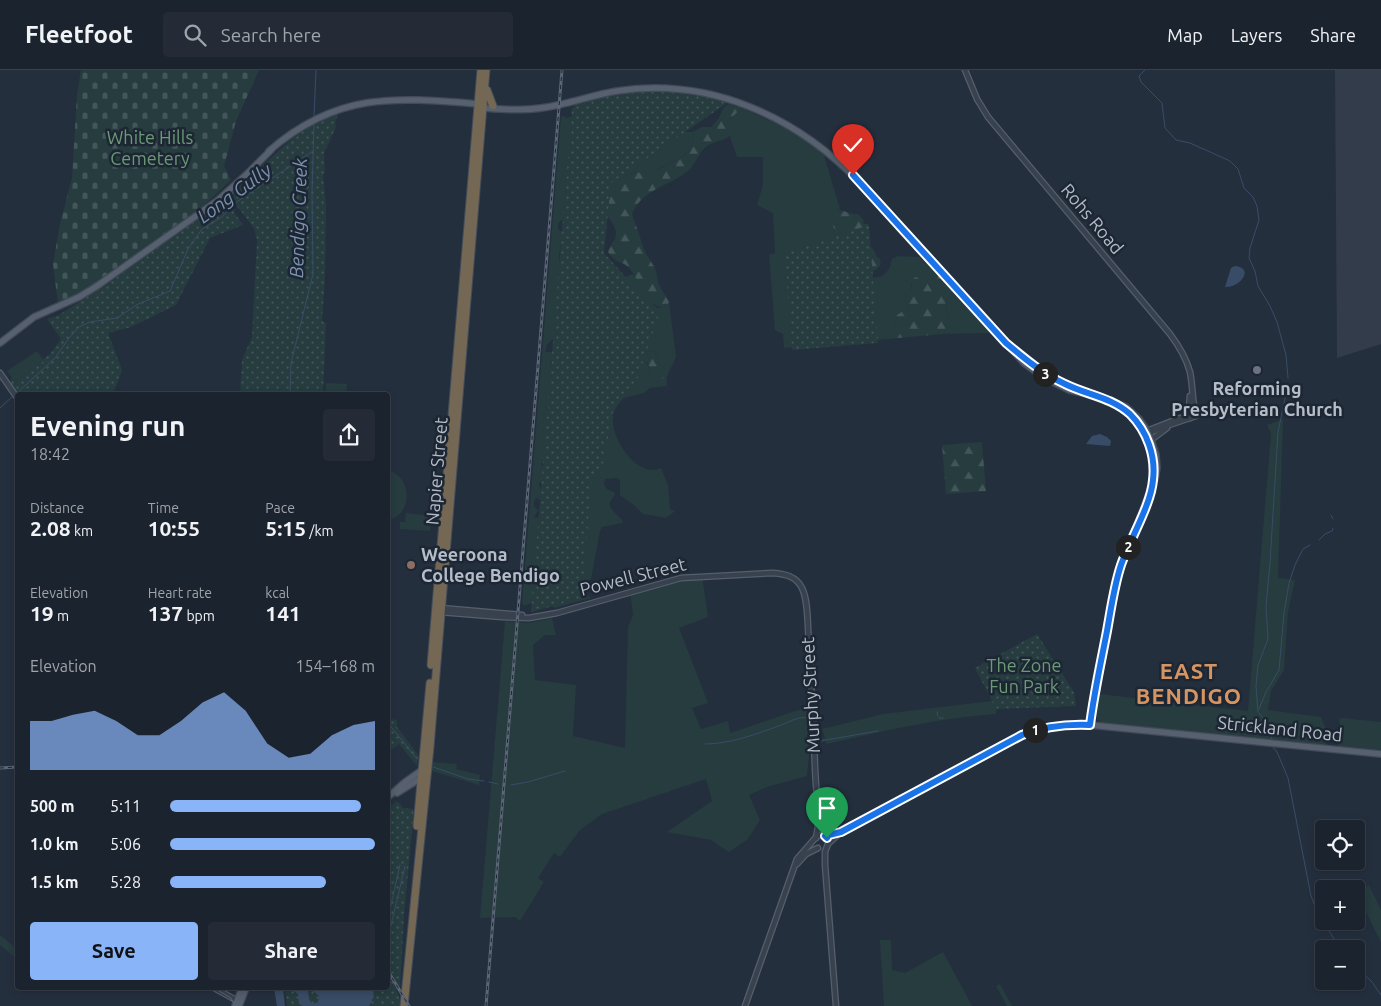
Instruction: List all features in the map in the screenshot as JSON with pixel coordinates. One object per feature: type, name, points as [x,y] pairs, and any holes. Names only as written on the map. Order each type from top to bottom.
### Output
[{"type":"highway","name":"Napier Street","points":[[405,1005],[421,778],[431,693],[467,299],[476,188],[481,106],[481,70]]},
{"type":"highway","name":"Napier Street","points":[[438,610],[468,222],[486,70]]},
{"type":"highway","points":[[485,82],[488,97],[493,106]]},
{"type":"highway","points":[[468,222],[472,219],[476,188]]},
{"type":"highway","points":[[461,310],[465,283],[468,282]]},
{"type":"highway","points":[[459,330],[462,327],[467,299]]},
{"type":"highway","points":[[448,462],[452,439],[455,438]]},
{"type":"highway","name":"Napier Street","points":[[413,898],[430,747],[431,693]]},
{"type":"highway","points":[[421,778],[425,774],[430,747]]},
{"type":"main road","points":[[0,342],[40,314],[79,297],[97,286],[186,223],[303,125],[328,113],[365,102],[393,100],[518,110],[546,107],[610,92],[659,88],[685,90],[714,95],[749,106],[771,116],[812,140],[853,175],[1006,343],[1047,375],[1072,387],[1110,400],[1129,409],[1139,419],[1146,433],[1153,461],[1152,488]]},
{"type":"main road","points":[[481,106],[536,108]]},
{"type":"main road","points":[[1090,725],[1118,574],[1152,488],[1156,468],[1156,455],[1152,440],[1146,433]]},
{"type":"main road","name":"Strickland Road","points":[[1090,725],[1381,754]]},
{"type":"main road","points":[[390,796],[404,782],[422,770]]},
{"type":"main road","points":[[390,797],[421,778]]},
{"type":"main road","points":[[238,1003],[241,990]]},
{"type":"main road","points":[[238,1003],[245,990]]},
{"type":"street","name":"Rohs Road","points":[[965,70],[977,99],[988,117],[1177,344],[1187,362],[1195,413],[1190,416],[1191,388]]},
{"type":"street","points":[[0,373],[15,395]]},
{"type":"street","points":[[1146,433],[1190,416]]},
{"type":"street","points":[[1146,433],[1190,416]]},
{"type":"street","points":[[1152,440],[1177,422]]},
{"type":"street","name":"Powell Street","points":[[438,610],[540,616],[681,578],[773,573],[783,574],[792,578]]},
{"type":"street","name":"Murphy Street","points":[[792,578],[802,588],[806,605],[812,680],[815,780],[820,817],[825,836]]},
{"type":"street","name":"Strickland Road","points":[[825,836],[841,832],[1022,735],[1056,725],[1090,725]]},
{"type":"street","name":"Murphy Street","points":[[815,838],[819,829],[820,817]]},
{"type":"street","name":"Strickland Road","points":[[828,845],[841,832]]},
{"type":"street","points":[[745,1006],[800,854],[820,835],[828,839],[825,865],[836,1006]]},
{"type":"street","points":[[815,838],[815,844],[819,848],[825,865]]},
{"type":"street","points":[[795,868],[804,856],[819,848],[824,849],[828,845]]},
{"type":"street","points":[[217,990],[238,1003]]},
{"type":"shaded area","points":[[1335,70],[1381,70],[1381,344],[1337,358]]},
{"type":"green space","name":"White Hills Cemetery","points":[[81,70],[259,70],[236,121],[224,166],[231,180],[204,205],[87,291],[58,304],[53,264],[60,224],[72,178],[77,95]]},
{"type":"green space","points":[[669,87],[730,101],[611,183],[604,253],[659,314],[635,386],[615,401],[601,474],[592,474],[582,598],[531,612],[572,108],[627,90]]},
{"type":"green space","points":[[661,92],[663,95],[663,114],[666,130],[669,132],[693,132],[690,148],[677,160],[643,175],[638,172],[624,175],[615,172],[600,190],[593,209],[589,212],[566,218],[558,224],[558,229],[564,233],[559,258],[561,267],[564,270],[573,272],[579,280],[585,280],[604,292],[633,274],[655,306],[658,308],[667,306],[669,302],[676,356],[668,374],[667,386],[650,388],[644,393],[624,398],[615,409],[613,418],[616,436],[627,455],[643,468],[652,470],[661,468],[668,485],[670,509],[675,511],[666,518],[643,514],[620,495],[620,480],[616,478],[605,479],[604,485],[615,494],[610,505],[623,521],[622,523],[602,527],[600,531],[591,579],[579,587],[591,598],[554,608],[551,601],[538,591],[535,594],[534,602],[524,606],[522,603],[561,116],[566,118],[573,116],[575,111],[574,105],[608,95]],"holes":[[[584,307],[590,313],[588,322],[593,332],[591,337],[597,346],[605,350],[617,365],[624,360],[628,361],[633,370],[631,372],[620,371],[597,363],[573,362],[580,370],[585,369],[590,372],[591,379],[594,381],[614,386],[614,389],[606,409],[608,431],[603,437],[595,440],[593,443],[596,453],[595,461],[585,469],[577,472],[568,472],[546,456],[546,449],[550,440],[548,432],[561,427],[578,430],[579,427],[568,418],[559,418],[548,413],[546,407],[554,403],[561,409],[578,404],[579,401],[568,377],[558,378],[553,376],[550,362],[557,354],[546,352],[546,349],[550,341],[561,335],[574,311]],[[638,346],[648,352],[653,351],[655,353],[664,368],[662,379],[656,382],[649,378],[650,371],[647,363],[639,359],[639,354],[634,350]],[[544,462],[565,475],[560,484],[567,488],[568,499],[566,507],[568,510],[572,511],[581,503],[585,504],[587,509],[580,525],[571,532],[565,531],[550,521],[534,517],[538,511],[534,506],[534,501],[536,498],[540,500],[541,491],[539,483],[544,480],[548,472],[541,464]]]},
{"type":"green space","points":[[729,104],[742,108],[729,120],[729,127],[733,133],[707,146],[701,151],[694,165],[689,170],[650,193],[637,205],[632,214],[645,252],[655,268],[659,285],[669,302],[667,306],[655,305],[645,294],[628,267],[616,260],[608,252],[616,231],[603,209],[599,192],[620,174],[638,172],[644,174],[677,160],[690,148],[693,132],[702,127],[711,127],[719,118],[724,107]]},
{"type":"green space","points":[[742,108],[783,127],[824,155],[840,209],[837,209],[836,233],[846,234],[867,276],[877,277],[884,275],[889,269],[892,259],[898,256],[919,257],[934,271],[920,277],[911,284],[912,288],[905,297],[909,307],[904,312],[899,313],[895,326],[887,339],[784,348],[783,334],[775,330],[769,255],[775,253],[773,213],[757,205],[763,185],[763,157],[737,157],[730,137],[732,135],[729,120]]},
{"type":"green space","points":[[338,114],[335,123],[336,127],[324,153],[325,173],[323,174],[326,206],[325,279],[322,321],[326,323],[323,392],[240,392],[242,360],[252,337],[257,240],[254,228],[229,196],[249,175],[262,166],[296,135]]},
{"type":"green space","points":[[224,198],[235,210],[234,212],[243,225],[210,238],[176,305],[131,327],[108,333],[122,370],[114,392],[17,392],[11,384],[11,377],[15,382],[44,361],[43,359],[50,354],[61,339],[47,319],[59,315],[113,280]]},
{"type":"green space","points":[[837,209],[858,214],[863,219],[864,224],[868,224],[870,246],[880,259],[880,266],[877,269],[871,272],[846,234],[836,233],[833,226],[837,218],[833,214]]},
{"type":"green space","points":[[869,225],[878,343],[792,350],[785,253]]},
{"type":"green space","points":[[934,271],[953,291],[947,301],[947,322],[943,334],[887,339],[888,334],[895,327],[897,315],[909,307],[905,297],[912,288],[912,280]]},
{"type":"green space","points":[[953,291],[989,330],[988,333],[943,334],[947,322],[947,301]]},
{"type":"green space","points":[[643,349],[655,353],[664,368],[663,379],[656,382],[649,378],[648,363],[641,360]]},
{"type":"green space","points":[[37,351],[44,361],[15,382],[7,371]]},
{"type":"green space","points":[[326,383],[347,384],[346,392],[326,392]]},
{"type":"green space","points":[[1283,419],[1278,578],[1295,580],[1288,612],[1284,670],[1271,691],[1268,710],[1321,717],[1327,735],[1327,742],[1325,745],[1312,745],[1103,724],[1096,715],[1099,694],[1248,711],[1271,434],[1267,425]]},
{"type":"green space","points":[[982,442],[986,491],[946,494],[942,445]]},
{"type":"green space","points":[[390,471],[402,480],[407,495],[402,511],[390,519]]},
{"type":"green space","points":[[406,513],[431,516],[430,531],[400,529],[400,522],[405,522]]},
{"type":"green space","points":[[702,576],[708,617],[679,628],[708,703],[692,708],[701,729],[728,721],[730,733],[807,707],[809,755],[807,776],[767,787],[749,795],[760,820],[748,839],[729,852],[711,840],[667,832],[712,801],[706,779],[602,814],[580,830],[560,857],[554,853],[538,878],[544,882],[520,921],[515,917],[480,918],[505,621],[529,623],[552,618],[556,635],[545,635],[533,645],[535,680],[576,685],[573,736],[625,748],[628,627],[633,615],[630,591]]},
{"type":"green space","name":"The Zone Fun Park","points":[[1037,634],[1074,692],[1076,706],[996,709],[975,668]]},
{"type":"green space","points":[[992,701],[996,714],[932,722],[827,744],[825,741],[819,743],[820,739],[825,738],[822,729],[883,714]]},
{"type":"green space","points":[[390,719],[397,720],[397,727],[418,755],[417,766],[399,744],[390,751]]},
{"type":"green space","points":[[1339,719],[1381,722],[1381,750],[1339,746],[1335,740],[1341,731]]},
{"type":"green space","points":[[433,762],[457,764],[456,769],[480,775],[479,785],[432,771]]},
{"type":"green space","points":[[397,801],[403,808],[414,809],[404,916],[400,987],[396,989],[401,1006],[287,1006],[285,990],[390,990],[390,806]]},
{"type":"green space","points":[[1369,885],[1381,910],[1381,942],[1365,910],[1365,887]]},
{"type":"green space","points":[[0,935],[15,947],[15,957],[0,945]]},
{"type":"green space","points":[[880,940],[891,940],[892,970],[905,973],[943,952],[972,1006],[884,1006]]},
{"type":"green space","points":[[1000,984],[1012,1006],[1007,1006],[996,986]]},
{"type":"water","points":[[1235,266],[1244,270],[1245,274],[1236,284],[1225,287],[1231,268]]},
{"type":"water","points":[[1100,434],[1111,441],[1110,446],[1086,444],[1092,436]]},
{"type":"water","points":[[274,990],[283,990],[285,1006],[277,1006]]},
{"type":"water","points":[[295,990],[310,990],[309,999],[312,1004],[318,1002],[319,996],[312,990],[372,990],[374,996],[369,1006],[303,1006],[299,1004],[298,994]]},
{"type":"waterway","name":"Bendigo Creek","points":[[314,117],[316,70]]},
{"type":"waterway","points":[[1145,70],[1139,76],[1141,82],[1162,103],[1165,128],[1176,140],[1190,143],[1230,161],[1238,169],[1244,188],[1253,197],[1257,206],[1259,220],[1250,248],[1249,258],[1255,271],[1258,286],[1277,322],[1286,355],[1288,378]]},
{"type":"waterway","name":"Bendigo Creek","points":[[290,392],[291,363],[313,274],[312,192],[314,123]]},
{"type":"waterway","name":"Long Gully","points":[[18,392],[55,358],[79,327],[90,322],[117,318],[138,304],[170,291],[188,249],[202,229],[222,217],[235,203],[313,151]]},
{"type":"waterway","points":[[1258,712],[1256,686],[1258,665],[1268,639],[1266,606],[1278,432],[1287,389]]},
{"type":"waterway","name":"Long Gully","points":[[0,408],[14,395]]},
{"type":"waterway","points":[[1331,515],[1333,519]]},
{"type":"waterway","points":[[1319,540],[1325,534],[1332,531],[1333,528]]},
{"type":"waterway","points":[[1259,709],[1266,692],[1279,670],[1284,613],[1289,583],[1303,549],[1310,545]]},
{"type":"waterway","points":[[937,712],[938,716]]},
{"type":"waterway","points":[[1259,713],[1266,722],[1272,740]]},
{"type":"waterway","points":[[705,744],[743,738],[797,719],[807,718]]},
{"type":"waterway","points":[[390,725],[417,759]]},
{"type":"waterway","points":[[820,741],[878,731]]},
{"type":"waterway","points":[[1272,746],[1277,752],[1288,778],[1311,896],[1317,911],[1335,940]]},
{"type":"waterway","points":[[433,767],[468,779],[484,781]]},
{"type":"waterway","points":[[511,785],[565,771]]},
{"type":"waterway","points":[[489,782],[498,784]]},
{"type":"waterway","points":[[390,909],[400,865]]},
{"type":"waterway","points":[[390,930],[405,866]]},
{"type":"waterway","points":[[1365,975],[1381,995]]},
{"type":"tram line","points":[[217,990],[231,998],[235,1006]]},
{"type":"railway","points":[[486,1006],[562,70]]},
{"type":"railway","points":[[0,768],[15,767]]},
{"type":"railway","points":[[390,974],[409,1006]]},
{"type":"place","name":"Reforming Presbyterian Church","points":[[1257,370]]},
{"type":"place","name":"Weeroona College Bendigo","points":[[411,565]]},
{"type":"district","name":"EAST BENDIGO","points":[[1189,684]]},
{"type":"route","points":[[827,838],[825,836],[841,832],[1022,735],[1056,725],[1090,725],[1118,574],[1150,494],[1154,479],[1150,447],[1145,434],[1133,418],[1123,408],[1110,400],[1078,390],[1056,380],[1038,370],[1018,354],[853,175]]}]
